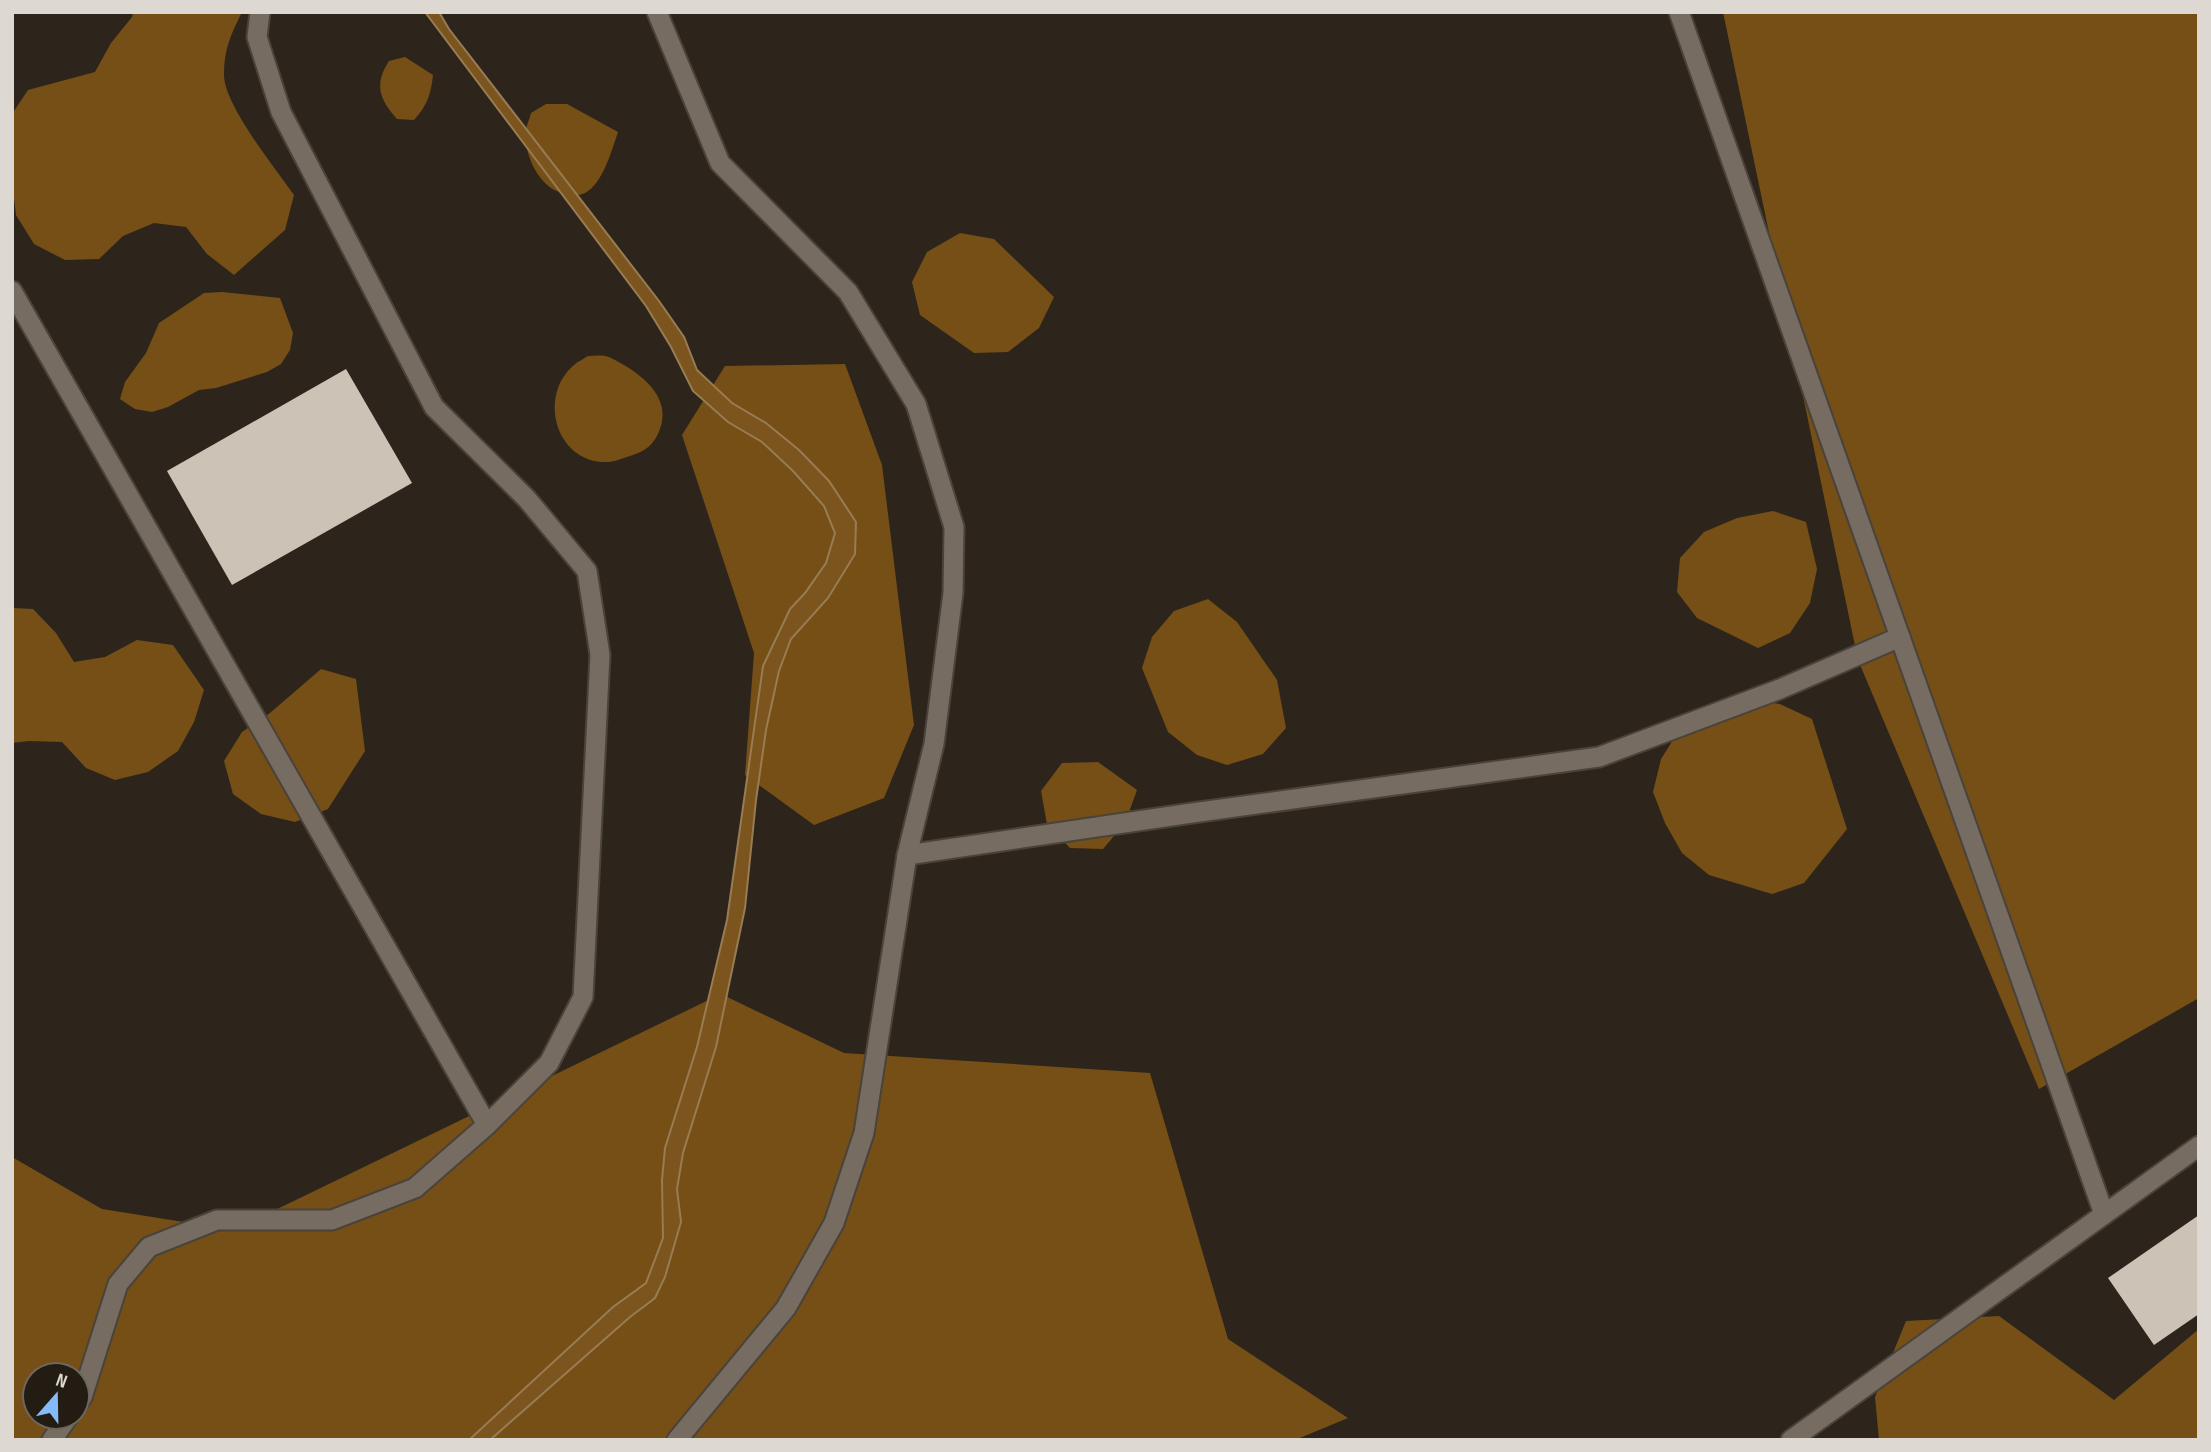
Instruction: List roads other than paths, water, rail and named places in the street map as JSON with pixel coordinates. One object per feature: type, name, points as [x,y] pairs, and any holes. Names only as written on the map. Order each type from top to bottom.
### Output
[{"type":"lane","points":[[91,1369],[118,1284],[149,1247],[217,1220],[332,1220],[415,1188],[487,1125],[549,1063],[583,997],[600,655],[587,571],[527,499],[434,407],[281,112],[257,37],[260,12]]},
{"type":"lane","points":[[657,12],[720,163],[848,292],[916,404],[954,527],[953,593],[936,731],[907,855],[864,1133],[834,1223],[786,1308],[677,1440]]},
{"type":"lane","points":[[1679,12],[2104,1214]]},
{"type":"lane","points":[[12,290],[487,1125]]},
{"type":"lane","points":[[907,855],[1599,757],[1780,689],[1900,637]]},
{"type":"lane","points":[[1791,1440],[2199,1146]]}]
